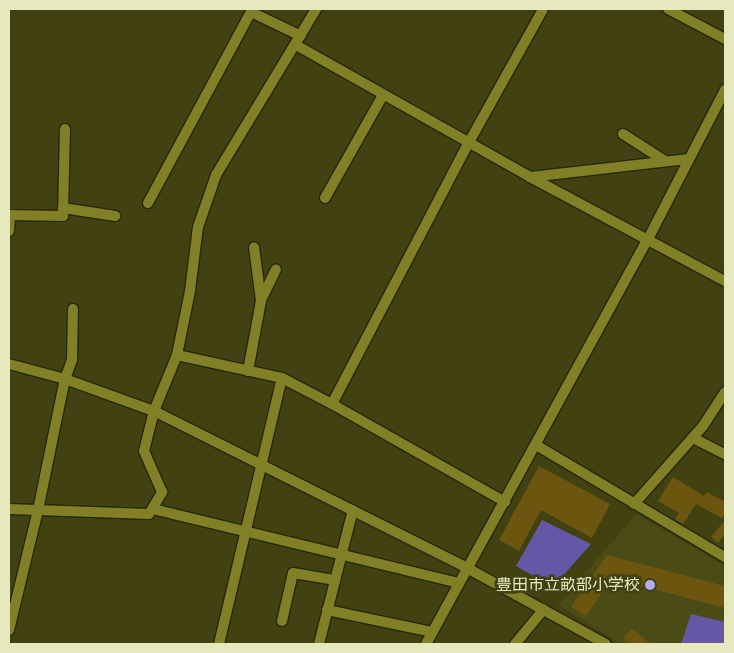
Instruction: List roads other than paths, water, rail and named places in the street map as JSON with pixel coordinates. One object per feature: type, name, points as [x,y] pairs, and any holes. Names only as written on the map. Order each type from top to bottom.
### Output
[{"type":"street","points":[[9,509],[149,514],[153,509],[162,492],[144,451],[154,411],[177,355],[190,291],[198,227],[216,175],[299,41],[316,9]]},
{"type":"street","points":[[332,404],[468,144],[543,9]]},
{"type":"street","points":[[668,9],[725,39]]},
{"type":"street","points":[[148,204],[251,12],[468,144],[725,281]]},
{"type":"street","points":[[426,644],[648,239],[725,90]]},
{"type":"street","points":[[325,198],[383,94]]},
{"type":"street","points":[[9,231],[9,215],[63,216],[65,129]]},
{"type":"street","points":[[623,134],[665,162]]},
{"type":"street","points":[[530,177],[689,159]]},
{"type":"street","points":[[63,208],[115,216]]},
{"type":"street","points":[[254,247],[261,301]]},
{"type":"street","points":[[248,370],[261,301],[276,269]]},
{"type":"street","points":[[9,630],[38,510],[65,379],[72,360],[74,309]]},
{"type":"street","points":[[177,355],[282,378],[332,404],[505,502]]},
{"type":"street","points":[[9,364],[65,379],[154,411],[467,568],[606,644]]},
{"type":"street","points":[[219,644],[263,465],[282,378]]},
{"type":"street","points":[[634,504],[721,406],[725,392]]},
{"type":"street","points":[[693,438],[725,454]]},
{"type":"street","points":[[536,445],[725,557]]},
{"type":"street","points":[[153,509],[246,533],[342,553],[459,583]]},
{"type":"street","points":[[319,644],[353,510]]},
{"type":"street","points":[[282,621],[293,573],[335,580]]},
{"type":"street","points":[[515,644],[544,609]]},
{"type":"street","points":[[327,610],[432,632]]},
{"type":"place","name":"豊田市立畝部小学校","points":[[650,585]]}]
